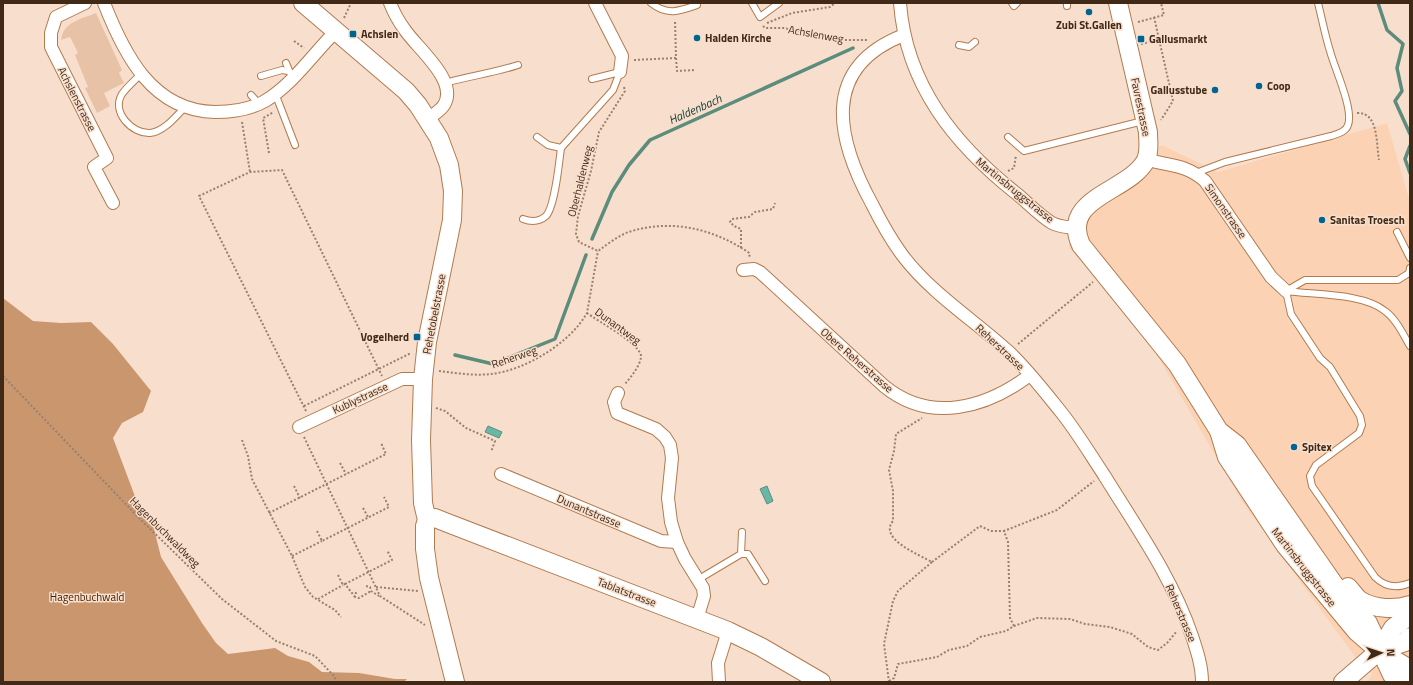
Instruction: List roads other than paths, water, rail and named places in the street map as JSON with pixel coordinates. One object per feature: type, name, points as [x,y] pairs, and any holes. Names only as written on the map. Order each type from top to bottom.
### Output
[{"type":"street","name":"Achslenstrasse","points":[[85,3],[56,17],[51,33],[51,47],[107,158],[94,167],[113,203]]},
{"type":"street","points":[[104,3],[114,30],[141,74],[151,86],[185,107],[205,112],[240,110],[259,104],[275,92],[338,27]]},
{"type":"street","name":"Rehetobelstrasse","points":[[303,3],[338,27],[406,91],[428,119],[439,138],[449,165],[453,198],[452,220],[428,335],[430,375],[421,440],[423,503],[427,520],[425,526],[425,547],[429,578],[456,682]]},
{"type":"street","points":[[390,3],[405,30],[434,64],[445,83],[448,94],[444,105],[428,119]]},
{"type":"street","points":[[595,3],[622,56],[620,72]]},
{"type":"street","name":"Martinsbruggstrasse","points":[[900,3],[904,35],[916,71],[939,116],[970,153],[1052,223],[1076,228],[1081,245],[1145,322],[1177,364],[1219,431],[1227,457],[1285,545],[1356,632],[1379,651],[1403,665],[1410,673]]},
{"type":"street","name":"Favrestrasse","points":[[1118,3],[1152,122],[1146,159]]},
{"type":"street","name":"Reherstrasse","points":[[904,35],[876,50],[859,66],[850,81],[844,102],[842,127],[852,164],[880,219],[903,257],[938,292],[1010,353],[1066,419],[1089,450],[1103,475],[1154,554],[1170,584],[1188,626],[1202,672],[1202,682]]},
{"type":"street","points":[[1076,228],[1081,214],[1096,198],[1127,179],[1141,167],[1146,159]]},
{"type":"street","name":"Simonstrasse","points":[[1146,159],[1157,163],[1181,166],[1196,173],[1205,180],[1271,277],[1286,291]]},
{"type":"street","name":"Obere Reherstrasse","points":[[743,270],[754,269],[760,272],[868,372],[892,392],[933,407],[959,407],[974,405],[1002,394],[1030,375]]},
{"type":"street","name":"Kublystrasse","points":[[299,427],[402,379],[430,375]]},
{"type":"street","points":[[618,393],[614,402],[617,413],[656,429],[665,437],[670,446],[672,458],[669,486],[669,511],[677,542],[685,559],[704,588],[704,596],[697,619]]},
{"type":"street","name":"Martinsbruggstrasse","points":[[1219,431],[1237,445],[1338,590],[1368,623],[1379,651],[1392,675],[1398,682]]},
{"type":"street","name":"Dunantstrasse","points":[[501,474],[655,539],[677,542]]},
{"type":"street","name":"Tablatstrasse","points":[[427,520],[435,518],[728,631],[761,647],[821,682]]},
{"type":"street","name":"Martinsbruggstrasse","points":[[1312,554],[1361,601],[1380,608],[1410,605]]},
{"type":"street","points":[[1343,682],[1379,651],[1393,628],[1410,615]]},
{"type":"street","points":[[719,682],[718,664],[728,631]]},
{"type":"street","points":[[1379,651],[1405,642],[1410,637]]},
{"type":"lane","points":[[651,3],[655,7],[675,12],[697,5]]},
{"type":"lane","points":[[752,3],[760,17],[779,3]]},
{"type":"lane","points":[[1012,3],[1014,6],[1017,3]]},
{"type":"lane","points":[[1196,173],[1225,162],[1331,136],[1342,132],[1348,125],[1349,114],[1330,52],[1318,3]]},
{"type":"lane","points":[[959,45],[969,47],[975,42]]},
{"type":"lane","points":[[286,63],[291,74]]},
{"type":"lane","points":[[445,83],[498,72],[518,65]]},
{"type":"lane","points":[[261,76],[282,70],[291,74]]},
{"type":"lane","points":[[592,79],[620,72]]},
{"type":"lane","points":[[522,220],[538,221],[547,215],[553,199],[561,148],[613,90],[620,72]]},
{"type":"lane","points":[[141,74],[121,95],[120,106],[128,125],[136,130],[151,133],[166,125],[185,107]]},
{"type":"lane","points":[[275,92],[295,145]]},
{"type":"lane","points":[[251,95],[259,104]]},
{"type":"lane","points":[[1008,137],[1014,144],[1024,151],[1152,122]]},
{"type":"lane","points":[[537,137],[548,145],[561,148]]},
{"type":"lane","points":[[1397,232],[1410,258]]},
{"type":"lane","points":[[1286,291],[1305,280],[1398,280],[1409,273],[1410,268]]},
{"type":"lane","points":[[1286,291],[1342,297],[1377,306],[1392,318],[1410,346]]},
{"type":"lane","points":[[1286,291],[1291,314],[1320,358],[1330,367],[1360,416],[1362,425],[1359,433],[1316,465],[1310,476],[1312,486],[1375,577],[1382,583],[1391,586],[1402,586],[1410,583]]},
{"type":"lane","points":[[741,554],[742,532]]},
{"type":"lane","points":[[699,579],[741,554],[748,554],[765,581]]},
{"type":"water","points":[[488,426],[502,432],[499,438],[485,432]]},
{"type":"water","points":[[767,486],[773,501],[767,504],[760,489]]},
{"type":"waterway","points":[[1378,3],[1387,30],[1403,44],[1397,68],[1402,91],[1395,101],[1410,134]]},
{"type":"waterway","name":"Haldenbach","points":[[592,239],[612,192],[629,165],[650,140],[853,48]]},
{"type":"waterway","points":[[1410,146],[1405,159],[1410,173]]},
{"type":"waterway","name":"Haldenbach","points":[[455,355],[493,364],[555,339],[586,255]]},
{"type":"place","name":"Zubi St.Gallen","points":[[1089,12]]},
{"type":"place","name":"Achslen","points":[[353,34]]},
{"type":"place","name":"Halden Kirche","points":[[697,38]]},
{"type":"place","name":"Gallusmarkt","points":[[1141,39]]},
{"type":"place","name":"Coop","points":[[1259,86]]},
{"type":"place","name":"Gallusstube","points":[[1215,90]]},
{"type":"place","name":"Sanitas Troesch","points":[[1322,220]]},
{"type":"place","name":"Vogelherd","points":[[417,337]]},
{"type":"place","name":"Spitex","points":[[1294,447]]},
{"type":"park label","name":"Hagenbuchwald","points":[[87,597]]}]
